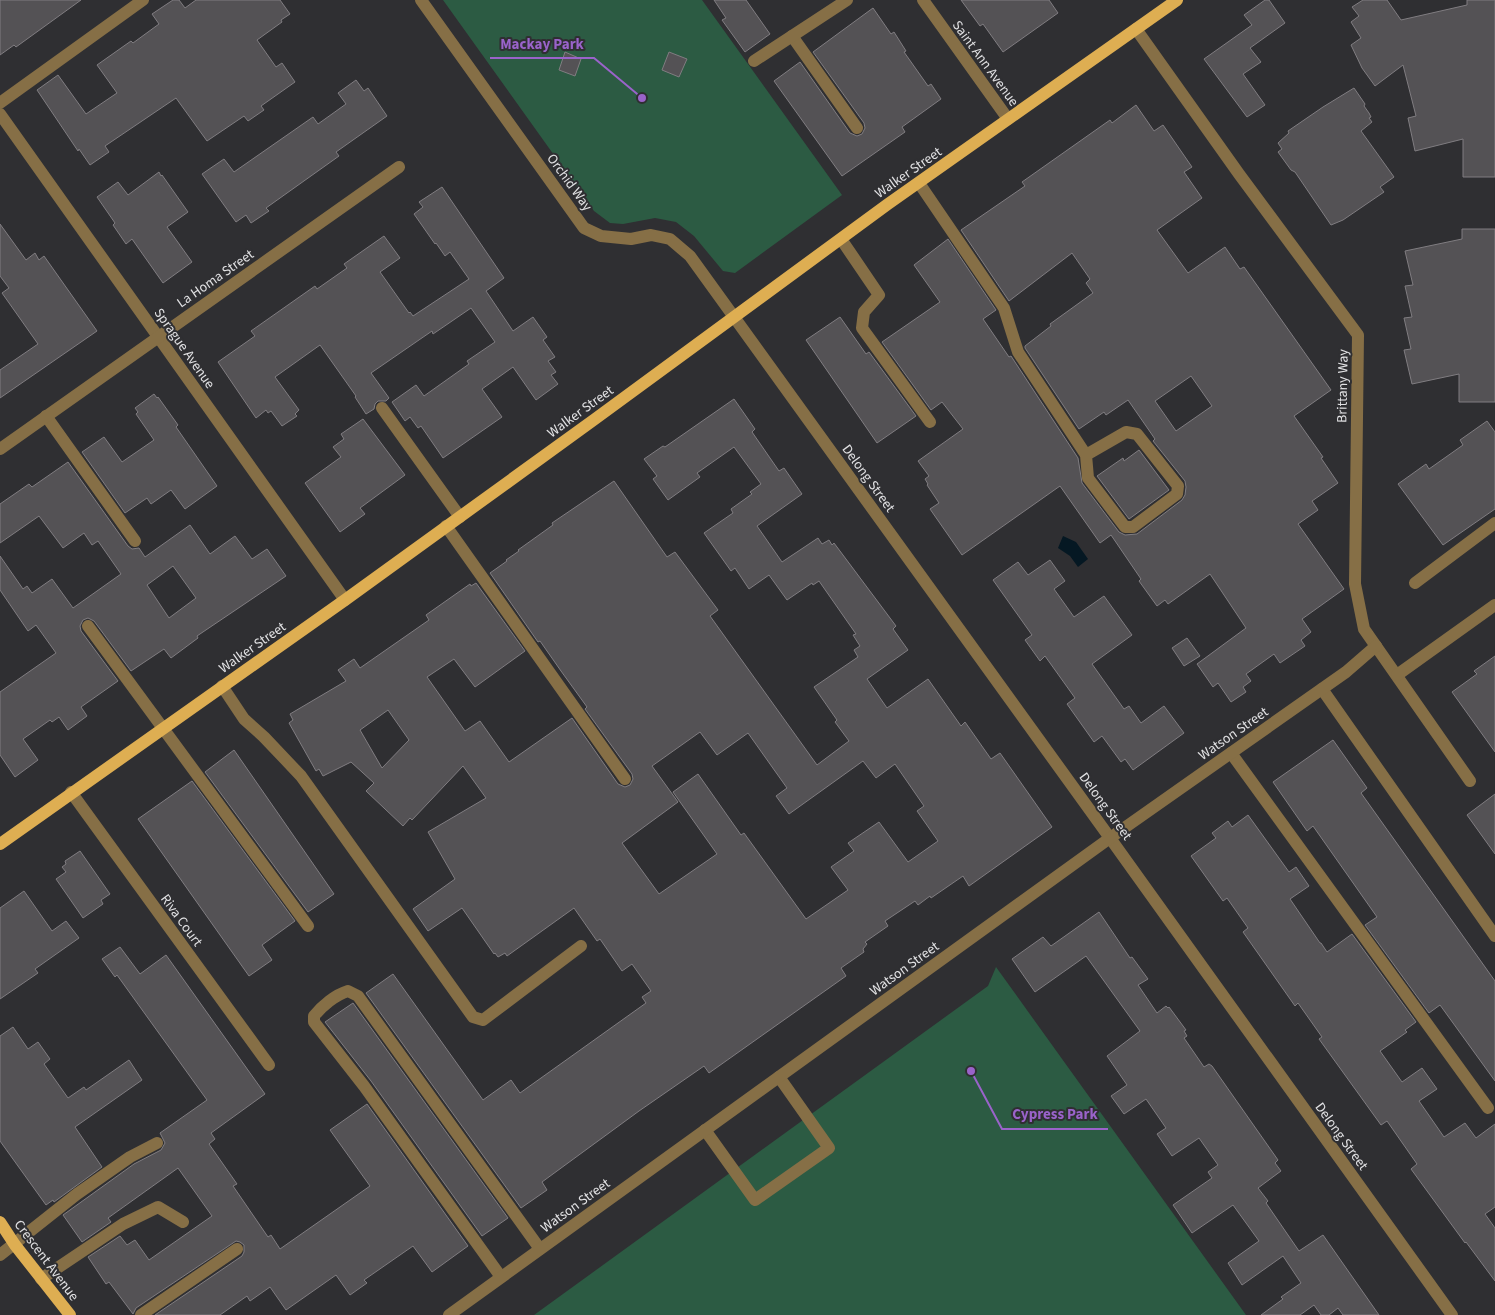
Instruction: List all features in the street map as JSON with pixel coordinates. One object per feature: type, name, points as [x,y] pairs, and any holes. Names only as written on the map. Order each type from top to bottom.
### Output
[{"type":"main road","name":"Walker Street","points":[[0,844],[345,600],[919,182],[1177,0]]},
{"type":"main road","name":"Crescent Avenue","points":[[0,1222],[15,1245],[70,1315]]},
{"type":"street","points":[[0,102],[143,0]]},
{"type":"street","name":"Orchid Way","points":[[421,0],[584,228],[601,236],[631,239],[651,236],[670,239],[690,256],[733,318]]},
{"type":"street","points":[[754,61],[847,0]]},
{"type":"street","name":"Saint Ann Avenue","points":[[923,0],[1008,119]]},
{"type":"street","name":"Brittany Way","points":[[1136,29],[1239,174],[1358,335],[1355,584],[1364,629],[1470,781]]},
{"type":"street","points":[[792,36],[857,128]]},
{"type":"street","name":"Sprague Avenue","points":[[0,114],[345,600]]},
{"type":"street","name":"La Homa Street","points":[[0,449],[399,167]]},
{"type":"street","points":[[919,182],[1004,308],[1018,352],[1086,454],[1088,478],[1125,527],[1133,527],[1177,494],[1178,486],[1137,434],[1126,432],[1086,454]]},
{"type":"street","points":[[841,240],[879,295],[864,312],[862,328],[930,422]]},
{"type":"street","name":"Delong Street","points":[[733,318],[1110,838],[1452,1315]]},
{"type":"street","points":[[382,408],[460,517]]},
{"type":"street","points":[[46,416],[135,541]]},
{"type":"street","points":[[1415,582],[1495,522]]},
{"type":"street","points":[[446,526],[625,779]]},
{"type":"street","points":[[1397,675],[1495,605]]},
{"type":"street","points":[[88,626],[308,926]]},
{"type":"street","name":"Watson Street","points":[[449,1315],[1110,838],[1346,672],[1376,646]]},
{"type":"street","points":[[222,686],[244,719],[302,776],[473,1017],[483,1020],[581,946]]},
{"type":"street","points":[[1322,689],[1495,936]]},
{"type":"street","points":[[1231,753],[1488,1108]]},
{"type":"street","name":"Riva Court","points":[[71,792],[269,1065]]},
{"type":"street","points":[[501,1277],[364,1086],[314,1022],[314,1016],[317,1011],[340,994],[348,991],[358,996],[540,1249]]},
{"type":"street","points":[[705,1130],[755,1200],[829,1148],[779,1077]]},
{"type":"street","points":[[0,1255],[77,1194],[130,1157],[157,1143]]},
{"type":"street","points":[[41,1279],[124,1224],[158,1206],[183,1222]]},
{"type":"street","points":[[141,1315],[237,1249]]},
{"type":"green space","points":[[443,0],[702,0],[842,195],[735,273],[723,271],[694,236],[676,222],[655,218],[623,224],[610,223],[594,211]]},
{"type":"green space","points":[[996,967],[1246,1315],[534,1315],[988,986]]},
{"type":"water","points":[[1063,536],[1076,542],[1088,559],[1078,567],[1070,556],[1058,548]]},
{"type":"building","points":[[0,0],[81,0],[16,47],[14,45],[0,55]]},
{"type":"building","points":[[173,0],[179,0],[185,8],[196,0],[280,0],[290,14],[257,40],[276,67],[282,63],[295,82],[261,106],[264,110],[248,121],[244,116],[207,141],[176,98],[105,146],[109,152],[90,165],[79,149],[78,151],[37,90],[58,75],[86,114],[117,93],[97,65],[131,41],[133,43],[159,24],[152,14]]},
{"type":"building","points":[[714,0],[746,0],[770,34],[745,52],[722,20],[726,18]]},
{"type":"building","points":[[961,0],[1049,0],[1058,13],[1003,52],[983,24],[980,26]]},
{"type":"building","points":[[1265,0],[1269,0],[1285,23],[1250,48],[1261,62],[1243,74],[1265,105],[1247,117],[1204,59],[1252,25],[1244,15]]},
{"type":"building","points":[[1363,0],[1387,0],[1401,20],[1467,5],[1467,0],[1495,0],[1495,177],[1463,177],[1463,139],[1415,151],[1408,118],[1416,116],[1403,65],[1375,86],[1362,68],[1351,45],[1361,38],[1351,22],[1359,16],[1352,7]]},
{"type":"building","points":[[873,8],[891,34],[894,32],[906,51],[904,52],[928,86],[931,84],[941,99],[902,127],[905,132],[842,176],[774,81],[800,62],[850,133],[857,136],[862,134],[865,128],[864,123],[813,52]]},
{"type":"building","points":[[565,52],[581,59],[575,76],[559,70]]},
{"type":"building","points":[[669,52],[687,59],[679,77],[662,70]]},
{"type":"building","points":[[356,80],[364,91],[368,88],[387,116],[336,152],[339,156],[266,208],[269,211],[251,223],[246,215],[236,222],[202,174],[224,159],[234,172],[313,117],[318,124],[346,104],[338,93]]},
{"type":"building","points":[[1354,88],[1365,104],[1364,106],[1372,122],[1361,131],[1394,177],[1380,187],[1384,192],[1343,220],[1331,225],[1295,172],[1291,170],[1278,152],[1282,149],[1278,143],[1289,133],[1288,131]]},
{"type":"building","points":[[1136,105],[1154,131],[1163,125],[1192,167],[1184,172],[1202,198],[1157,230],[1188,273],[1225,247],[1240,269],[1244,267],[1331,390],[1294,416],[1323,457],[1321,458],[1338,483],[1312,501],[1318,510],[1298,524],[1344,589],[1302,619],[1311,632],[1301,640],[1305,646],[1280,663],[1274,654],[1246,674],[1251,681],[1243,687],[1246,692],[1231,702],[1218,683],[1213,687],[1197,664],[1246,628],[1210,574],[1168,604],[1165,600],[1157,606],[1139,581],[1141,579],[1111,535],[1100,543],[1060,486],[962,555],[930,509],[939,503],[927,485],[925,479],[929,476],[918,461],[963,429],[942,402],[931,410],[882,342],[940,302],[914,265],[948,239],[996,310],[983,319],[1009,357],[1011,356],[1078,458],[1082,483],[1119,532],[1125,535],[1137,534],[1182,500],[1185,495],[1185,481],[1153,441],[1155,439],[1128,400],[1106,415],[1104,412],[1079,429],[1025,348],[1025,346],[1051,326],[1050,324],[1093,293],[1086,283],[1090,279],[1072,253],[1009,301],[961,230],[1025,186],[1022,182],[1110,120],[1112,123]],"holes":[[[1191,376],[1212,406],[1176,431],[1155,401]]]},
{"type":"building","points":[[159,172],[188,212],[167,227],[192,262],[163,283],[132,239],[126,244],[113,225],[115,223],[97,197],[118,182],[128,195]]},
{"type":"building","points":[[442,187],[504,278],[486,291],[513,331],[533,317],[547,337],[543,340],[555,357],[548,361],[556,372],[551,375],[558,384],[536,400],[513,367],[482,389],[502,417],[443,458],[421,426],[418,428],[410,417],[405,421],[392,402],[416,385],[424,396],[469,364],[467,361],[495,342],[471,308],[433,334],[432,331],[371,373],[389,398],[386,401],[378,401],[374,409],[366,414],[356,396],[320,345],[275,377],[299,410],[295,414],[297,416],[282,426],[271,411],[268,413],[266,410],[256,418],[218,362],[255,336],[251,331],[315,286],[317,289],[347,268],[344,264],[384,236],[400,258],[380,272],[413,316],[469,279],[450,252],[445,256],[414,214],[423,207],[419,202]]},
{"type":"building","points":[[0,224],[26,260],[35,253],[39,260],[44,256],[97,331],[0,398],[0,370],[38,344],[2,293],[9,288],[0,276]]},
{"type":"building","points":[[1462,229],[1495,229],[1495,402],[1459,402],[1459,374],[1412,384],[1404,350],[1411,349],[1404,318],[1412,317],[1405,286],[1413,285],[1405,251],[1462,239]]},
{"type":"building","points":[[840,317],[866,354],[869,352],[916,416],[877,443],[806,340]]},
{"type":"building","points":[[154,394],[178,425],[176,427],[217,486],[185,509],[171,490],[151,504],[147,498],[125,513],[82,452],[104,437],[122,462],[154,440],[136,414],[138,412],[135,408]]},
{"type":"building","points":[[734,399],[755,429],[752,432],[779,471],[784,468],[802,494],[757,526],[782,562],[818,538],[822,544],[829,540],[832,545],[834,543],[896,626],[893,629],[908,650],[867,679],[887,708],[928,679],[961,726],[965,722],[991,759],[1000,753],[1052,827],[969,886],[963,876],[931,898],[930,896],[918,905],[915,901],[885,921],[888,926],[865,942],[867,944],[863,949],[864,952],[841,968],[846,976],[709,1073],[704,1066],[639,1111],[542,1182],[547,1190],[521,1208],[366,993],[393,974],[483,1100],[511,1080],[520,1093],[646,1003],[642,997],[651,991],[632,964],[622,971],[600,939],[597,941],[574,908],[507,956],[505,953],[498,957],[494,954],[462,908],[428,931],[413,909],[455,879],[428,832],[486,798],[463,766],[412,820],[410,818],[403,826],[366,791],[374,783],[351,762],[323,776],[319,769],[316,771],[289,723],[293,720],[290,714],[346,681],[338,670],[354,659],[360,668],[429,620],[426,615],[470,584],[471,586],[476,583],[525,651],[475,687],[454,659],[427,677],[465,731],[480,721],[509,762],[572,718],[618,784],[625,787],[630,785],[633,779],[632,774],[585,709],[587,707],[540,641],[538,642],[490,573],[553,525],[552,523],[614,481],[667,557],[675,552],[718,610],[710,616],[817,765],[849,741],[814,687],[858,657],[854,650],[860,646],[853,635],[856,634],[819,581],[813,585],[812,583],[787,600],[769,575],[749,589],[735,568],[731,571],[704,533],[733,513],[731,509],[752,494],[750,492],[761,484],[734,447],[697,473],[700,477],[668,500],[653,479],[657,476],[644,459],[663,446],[665,447]],"holes":[[[388,710],[409,740],[382,768],[360,730]],[[700,732],[717,755],[748,733],[787,788],[776,796],[789,814],[863,761],[876,778],[895,764],[924,806],[917,811],[938,841],[908,862],[879,822],[848,843],[854,851],[831,867],[848,890],[806,919],[744,833],[741,835],[698,774],[673,792],[717,854],[659,894],[622,843],[678,802],[652,766]]]},
{"type":"building","points":[[363,419],[405,475],[360,508],[365,514],[340,532],[305,483],[341,457],[333,447],[344,439],[341,434]]},
{"type":"building","points":[[1487,421],[1495,432],[1495,509],[1443,545],[1398,484],[1426,464],[1429,469],[1463,445],[1460,440]]},
{"type":"building","points":[[1139,450],[1169,490],[1129,519],[1097,476],[1123,458],[1124,461]]},
{"type":"building","points":[[68,462],[128,546],[132,549],[139,548],[145,557],[190,525],[210,554],[235,536],[252,559],[267,549],[286,576],[197,636],[198,638],[171,658],[164,649],[131,671],[94,621],[88,618],[83,620],[80,626],[81,631],[118,681],[81,707],[87,716],[68,730],[59,717],[52,722],[50,720],[23,739],[38,760],[15,777],[0,755],[0,692],[56,653],[36,625],[28,631],[0,590],[0,556],[23,589],[27,586],[32,593],[52,579],[73,608],[121,574],[98,541],[92,545],[84,533],[63,548],[39,516],[0,543],[0,504],[29,484],[32,487]],"holes":[[[173,566],[196,598],[169,618],[147,585]]]},
{"type":"building","points":[[1050,560],[1065,581],[1054,589],[1074,617],[1104,596],[1132,635],[1092,664],[1124,709],[1129,706],[1141,723],[1164,706],[1184,733],[1133,770],[1125,759],[1121,762],[1102,736],[1094,742],[1067,704],[1075,698],[1045,656],[1040,661],[1025,640],[1032,635],[993,580],[1018,562],[1028,575]]},
{"type":"building","points":[[1187,638],[1200,656],[1184,666],[1172,648]]},
{"type":"building","points":[[1495,656],[1495,752],[1452,692],[1477,674],[1474,671]]},
{"type":"building","points":[[1333,740],[1367,788],[1361,793],[1495,981],[1495,1081],[1440,1005],[1429,1013],[1365,925],[1377,917],[1313,826],[1307,831],[1273,782]]},
{"type":"building","points":[[234,750],[334,894],[308,912],[205,772]]},
{"type":"building","points":[[192,781],[295,921],[262,945],[272,960],[249,976],[138,819]]},
{"type":"building","points":[[1495,794],[1495,854],[1467,815]]},
{"type":"building","points":[[1248,815],[1289,872],[1296,867],[1309,886],[1290,899],[1327,952],[1352,934],[1416,1022],[1405,1030],[1407,1032],[1380,1051],[1402,1082],[1422,1068],[1437,1089],[1419,1101],[1444,1137],[1465,1123],[1476,1138],[1495,1124],[1495,1207],[1485,1214],[1495,1228],[1495,1281],[1411,1169],[1417,1164],[1387,1121],[1381,1125],[1319,1039],[1322,1037],[1298,1003],[1295,1006],[1243,932],[1248,928],[1227,898],[1223,901],[1191,856],[1216,838],[1212,833],[1228,821],[1232,827]]},
{"type":"building","points":[[80,851],[110,894],[101,900],[103,904],[83,918],[56,879],[66,872],[62,867],[66,864],[65,861]]},
{"type":"building","points":[[24,891],[52,931],[66,921],[79,938],[35,969],[38,973],[0,999],[0,908]]},
{"type":"building","points":[[1099,912],[1130,958],[1132,957],[1148,979],[1138,985],[1157,1013],[1166,1006],[1169,1007],[1186,1030],[1184,1031],[1187,1036],[1184,1038],[1204,1067],[1209,1064],[1212,1066],[1278,1160],[1275,1163],[1281,1171],[1258,1188],[1299,1251],[1323,1235],[1379,1315],[1343,1315],[1338,1308],[1329,1315],[1321,1315],[1314,1305],[1300,1315],[1261,1315],[1283,1299],[1281,1297],[1301,1283],[1283,1256],[1242,1285],[1228,1263],[1259,1241],[1233,1205],[1192,1233],[1173,1205],[1212,1178],[1208,1172],[1218,1165],[1199,1138],[1172,1156],[1157,1134],[1166,1128],[1146,1099],[1124,1114],[1111,1096],[1127,1085],[1107,1056],[1140,1031],[1086,956],[1035,992],[1012,959],[1043,937],[1051,946]]},
{"type":"building","points":[[120,947],[140,974],[166,955],[265,1094],[211,1133],[215,1139],[209,1144],[237,1184],[233,1186],[268,1237],[271,1235],[280,1249],[370,1186],[330,1130],[367,1104],[468,1246],[432,1272],[413,1246],[364,1280],[367,1283],[350,1295],[336,1275],[286,1310],[270,1287],[250,1301],[247,1296],[220,1315],[155,1315],[242,1256],[244,1245],[236,1241],[136,1308],[133,1314],[109,1282],[106,1284],[88,1257],[120,1236],[127,1245],[135,1240],[149,1260],[212,1216],[178,1168],[108,1218],[111,1222],[82,1242],[63,1215],[134,1164],[161,1150],[165,1143],[160,1133],[207,1100],[117,975],[115,977],[102,959]]},
{"type":"building","points":[[353,1003],[508,1218],[482,1236],[371,1081],[325,1022]]},
{"type":"building","points":[[13,1027],[28,1049],[38,1042],[50,1059],[44,1064],[68,1098],[84,1087],[86,1090],[129,1060],[142,1080],[75,1127],[102,1167],[54,1202],[53,1200],[46,1205],[0,1141],[0,1036]]},
{"type":"place","name":"Mackay Park","points":[[642,98]]},
{"type":"place","name":"Cypress Park","points":[[971,1071]]}]
